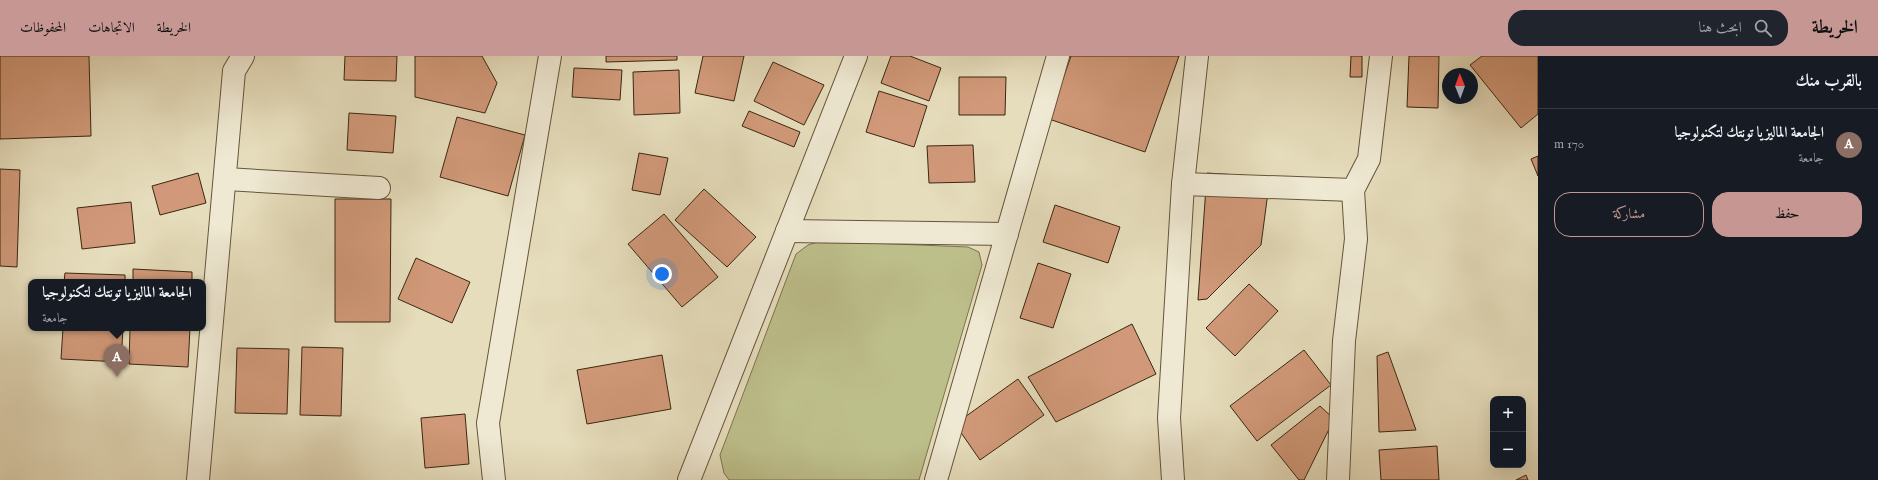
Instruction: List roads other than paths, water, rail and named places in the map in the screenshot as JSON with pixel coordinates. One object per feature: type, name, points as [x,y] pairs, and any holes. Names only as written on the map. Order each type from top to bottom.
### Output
[{"type":"street","points":[[198,480],[226,179],[234,71],[243,56]]},
{"type":"street","points":[[494,480],[488,423],[550,56]]},
{"type":"street","points":[[689,480],[856,56]]},
{"type":"street","points":[[936,480],[1058,56]]},
{"type":"street","points":[[1173,480],[1169,418],[1183,184],[1197,56]]},
{"type":"street","points":[[1338,480],[1344,341],[1356,239],[1353,190],[1368,158],[1381,56]]},
{"type":"street","points":[[226,179],[379,188]]},
{"type":"street","points":[[1183,184],[1353,190]]},
{"type":"street","points":[[787,231],[1007,234]]},
{"type":"place","name":"الجامعة الماليزيا تونتك لتكنولوجيا","points":[[117,377]]}]
